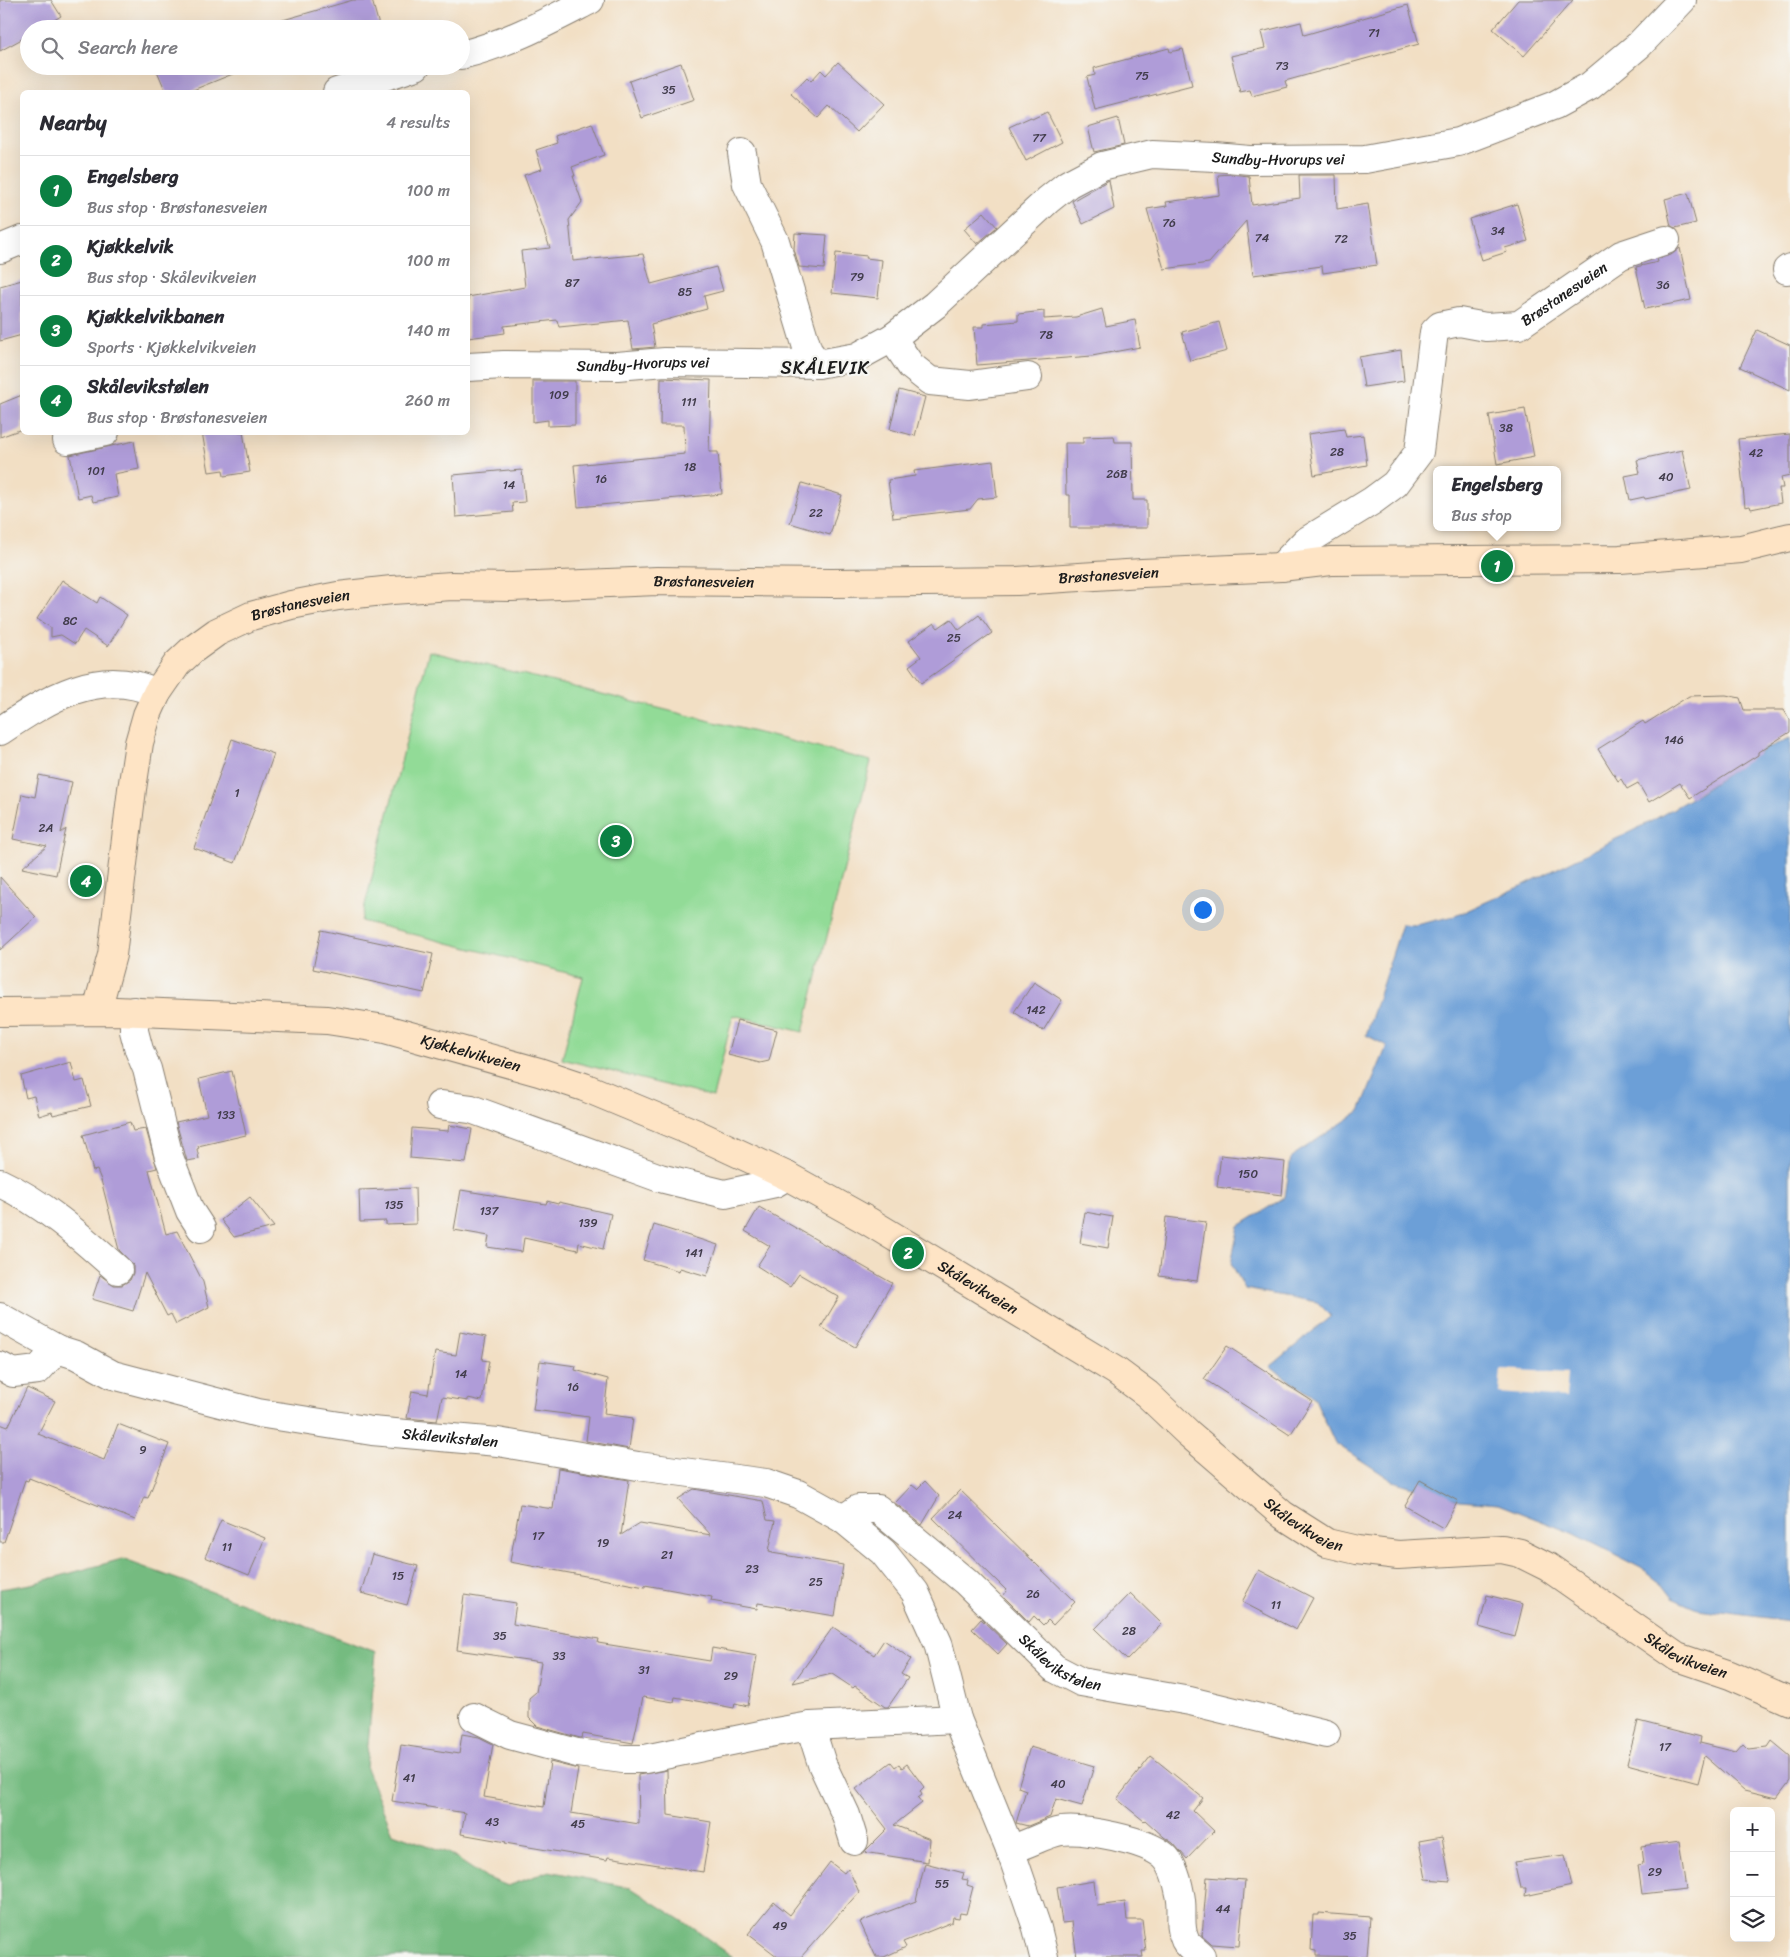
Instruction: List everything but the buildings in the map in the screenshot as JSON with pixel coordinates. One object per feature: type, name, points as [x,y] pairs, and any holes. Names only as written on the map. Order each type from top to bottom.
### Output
[{"type":"street","points":[[470,53],[536,27],[590,0]]},
{"type":"street","name":"Sundby-Hvorups vei","points":[[470,367],[504,365],[617,366],[665,362],[818,364],[857,357],[892,338],[936,305],[1048,200],[1068,184],[1102,166],[1152,154],[1215,156],[1250,160],[1365,160],[1458,142],[1555,105],[1590,86],[1639,45],[1682,0]]},
{"type":"street","points":[[343,90],[389,75]]},
{"type":"street","points":[[742,152],[747,184],[775,241],[808,351],[818,364]]},
{"type":"street","name":"Brøstanesveien","points":[[1282,567],[1305,542],[1372,501],[1395,484],[1419,452],[1434,332],[1440,326],[1459,322],[1486,327],[1519,325],[1621,255],[1666,240]]},
{"type":"street","points":[[0,249],[20,241]]},
{"type":"street","points":[[892,338],[910,366],[930,381],[970,386],[1028,378]]},
{"type":"street","points":[[67,440],[91,435]]},
{"type":"street","name":"Brøstanesveien","points":[[96,1010],[112,956],[139,743],[147,715],[157,693],[177,664],[192,650],[217,632],[251,616],[292,605],[338,596],[452,586],[511,587],[657,581],[832,583],[1017,581],[1282,567],[1331,561],[1620,559],[1741,549],[1790,537]]},
{"type":"street","points":[[0,731],[50,699],[78,688],[104,683],[125,682],[142,686],[157,693]]},
{"type":"street","points":[[134,1011],[134,1031],[138,1050],[147,1069],[169,1157],[190,1211],[201,1228]]},
{"type":"street","name":"Kjøkkelvikveien","points":[[0,1012],[134,1011],[327,1020],[385,1029],[538,1072],[584,1088],[697,1134],[787,1176],[868,1221]]},
{"type":"street","points":[[440,1105],[471,1109],[660,1178],[725,1194],[775,1183],[787,1176]]},
{"type":"street","points":[[0,1183],[19,1192],[68,1225],[118,1270]]},
{"type":"street","name":"Skålevikveien","points":[[868,1221],[1116,1371],[1147,1394],[1188,1433],[1283,1515],[1327,1542],[1357,1550],[1398,1555],[1502,1549],[1520,1553],[1548,1567],[1677,1658],[1730,1674],[1790,1701]]},
{"type":"street","name":"Skålevikstølen","points":[[0,1317],[57,1349],[76,1354],[113,1375],[258,1413],[372,1431],[498,1442],[638,1466],[766,1483],[798,1494],[843,1519],[862,1532],[883,1552],[915,1592],[938,1643],[957,1719],[1010,1849],[1037,1928],[1044,1957]]},
{"type":"street","points":[[0,1366],[14,1373],[38,1370],[57,1349]]},
{"type":"street","name":"Skålevikstølen","points":[[843,1519],[858,1508],[878,1510],[966,1582],[1054,1668],[1081,1682],[1190,1701],[1326,1734]]},
{"type":"street","points":[[474,1717],[510,1735],[577,1753],[623,1759],[645,1759],[810,1726],[957,1719]]},
{"type":"street","points":[[810,1726],[822,1764],[846,1815],[854,1841]]},
{"type":"street","points":[[1010,1849],[1060,1831],[1079,1830],[1126,1839],[1148,1847],[1164,1856],[1173,1871],[1181,1896],[1181,1927],[1185,1941],[1201,1956]]},
{"type":"green space","points":[[429,651],[871,761],[803,1032],[733,1015],[713,1097],[562,1059],[583,977],[361,921]]},
{"type":"green space","points":[[122,1559],[376,1652],[366,1768],[393,1833],[448,1853],[483,1876],[508,1886],[549,1871],[631,1888],[686,1923],[733,1957],[0,1957],[0,1589],[31,1584]]},
{"type":"water","points":[[1790,738],[1790,1621],[1698,1609],[1673,1598],[1663,1585],[1641,1568],[1572,1533],[1498,1504],[1460,1501],[1393,1481],[1335,1443],[1314,1397],[1270,1367],[1331,1316],[1317,1302],[1245,1289],[1231,1263],[1239,1226],[1285,1197],[1291,1157],[1360,1111],[1387,1046],[1366,1035],[1402,924],[1415,925],[1455,916],[1524,885],[1650,822],[1698,794],[1763,750]]},
{"type":"pier","points":[[1501,1369],[1568,1373],[1566,1398],[1499,1393]]},
{"type":"place","name":"Engelsberg","points":[[1497,566]]},
{"type":"place","name":"Kjøkkelvikbanen","points":[[616,841]]},
{"type":"place","name":"Skålevikstølen","points":[[86,881]]},
{"type":"place","name":"Kjøkkelvik","points":[[908,1253]]},
{"type":"district","name":"SKÅLEVIK","points":[[825,368]]}]
